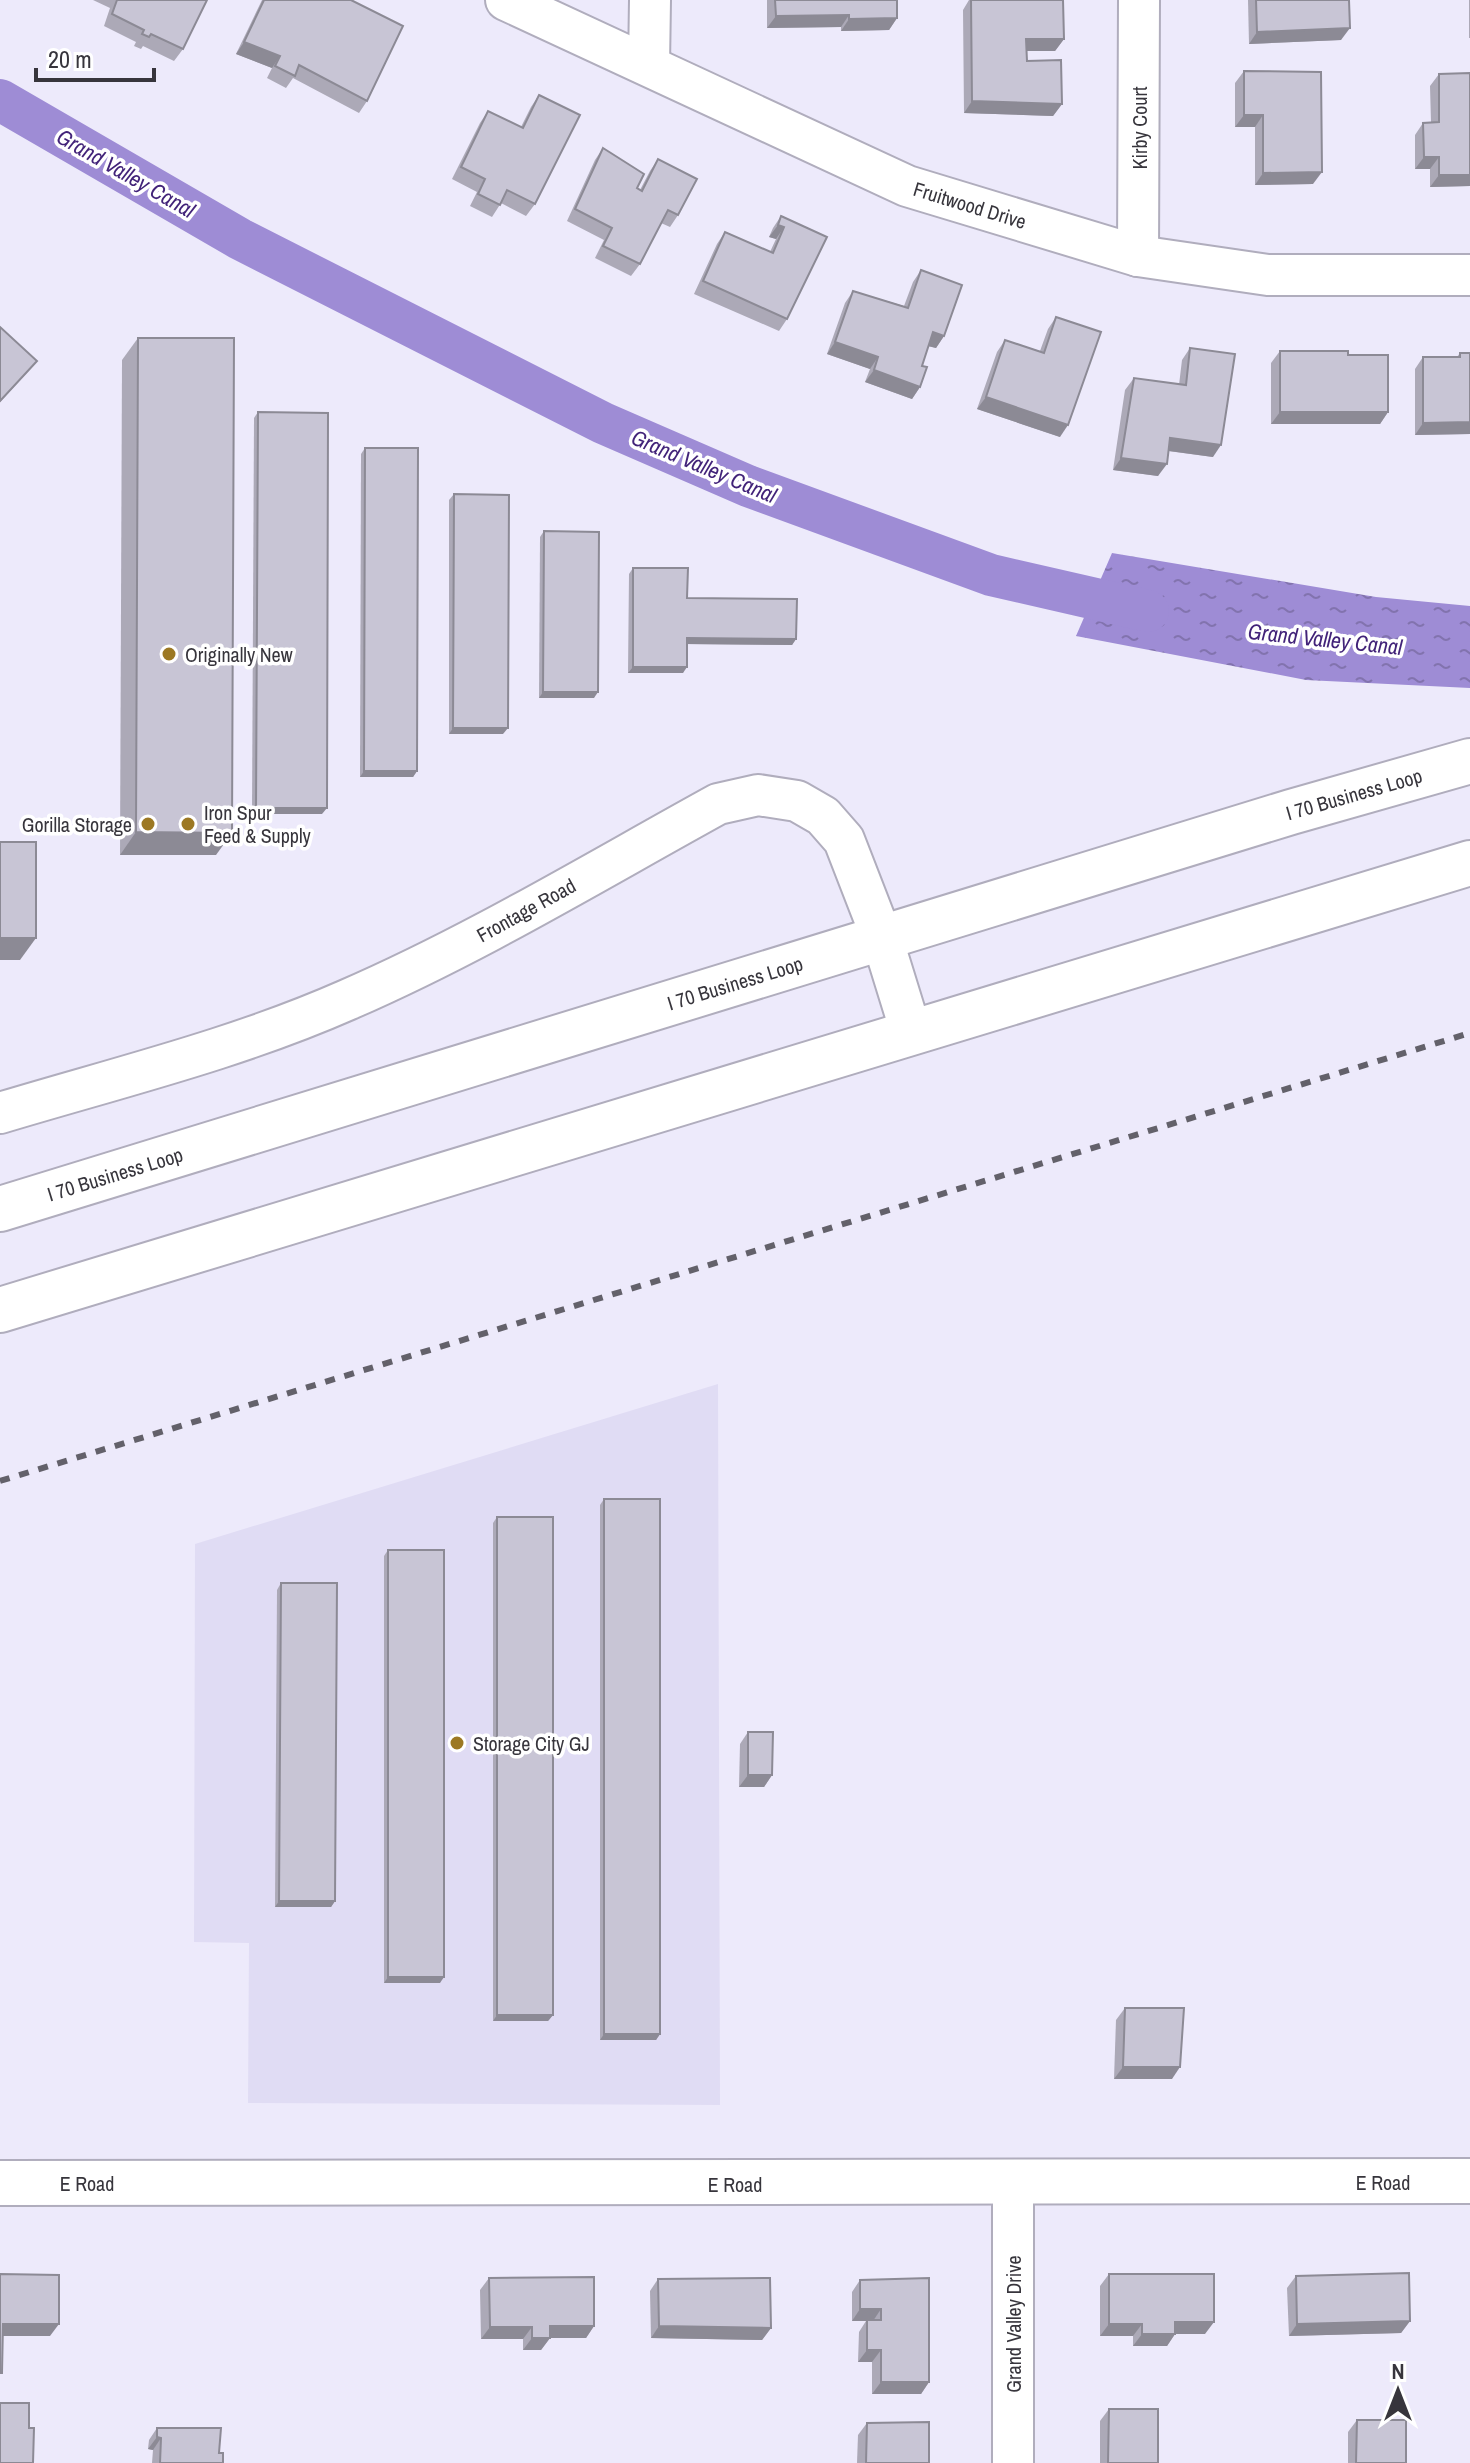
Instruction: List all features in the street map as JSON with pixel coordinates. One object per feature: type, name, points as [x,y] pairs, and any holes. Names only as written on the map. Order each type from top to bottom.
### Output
[{"type":"main road","name":"I 70 Business Loop","points":[[0,1209],[1470,761]]},
{"type":"main road","points":[[0,1310],[1470,863]]},
{"type":"main road","name":"E Road","points":[[0,2183],[1013,2185],[1470,2181]]},
{"type":"street","name":"Fruitwood Drive","points":[[506,0],[907,186],[1138,256],[1268,275],[1470,275]]},
{"type":"street","points":[[649,65],[650,0]]},
{"type":"street","name":"Kirby Court","points":[[1138,256],[1139,0]]},
{"type":"street","name":"Frontage Road","points":[[0,1113],[239,1040],[345,1001],[456,949],[718,804],[758,795],[797,801],[823,816],[844,840],[882,938],[911,1032]]},
{"type":"street","name":"Grand Valley Drive","points":[[1013,2185],[1013,2463]]},
{"type":"shaded area","name":"Storage City GJ","points":[[718,1384],[720,2105],[248,2103],[249,1943],[194,1942],[195,1544]]},
{"type":"water","points":[[1112,553],[1376,597],[1470,606],[1470,688],[1306,680],[1076,636]]},
{"type":"building","points":[[117,0],[207,0],[183,49],[151,34],[149,37],[142,34],[144,30],[112,14]]},
{"type":"building","points":[[264,0],[351,0],[403,26],[367,101],[299,65],[295,76],[275,66],[280,56],[244,42]]},
{"type":"building","points":[[775,0],[897,0],[897,18],[776,16]]},
{"type":"building","points":[[971,0],[1063,0],[1064,39],[1026,39],[1027,61],[1061,60],[1062,104],[972,101]]},
{"type":"building","points":[[1256,0],[1349,0],[1350,28],[1257,32]]},
{"type":"building","points":[[1244,71],[1321,72],[1322,172],[1263,173],[1263,115],[1244,115]]},
{"type":"building","points":[[1470,73],[1470,175],[1439,175],[1439,157],[1424,157],[1423,123],[1439,122],[1439,74]]},
{"type":"building","points":[[539,95],[580,115],[535,204],[507,190],[500,205],[478,194],[485,179],[461,167],[488,111],[523,128]]},
{"type":"building","points":[[603,148],[644,174],[637,188],[642,191],[658,159],[697,179],[678,215],[668,210],[640,264],[603,246],[612,228],[575,209]]},
{"type":"building","points":[[781,216],[827,237],[787,319],[703,281],[725,232],[773,253],[784,227],[778,225]]},
{"type":"building","points":[[921,270],[962,285],[944,336],[933,332],[922,366],[927,367],[920,387],[874,370],[878,357],[835,342],[853,291],[908,308]]},
{"type":"building","points":[[1056,317],[1101,332],[1068,425],[986,397],[1005,340],[1044,353]]},
{"type":"building","points":[[0,327],[37,361],[0,401]]},
{"type":"building","points":[[138,338],[234,338],[232,833],[136,832]]},
{"type":"building","points":[[1190,348],[1235,354],[1221,445],[1170,438],[1167,464],[1121,458],[1134,378],[1186,385]]},
{"type":"building","points":[[1280,351],[1348,351],[1348,355],[1388,355],[1388,412],[1280,412]]},
{"type":"building","points":[[1460,353],[1470,353],[1470,422],[1423,423],[1423,357],[1460,357]]},
{"type":"building","points":[[258,412],[328,413],[327,808],[256,808]]},
{"type":"building","points":[[365,448],[418,448],[417,771],[364,771]]},
{"type":"building","points":[[454,494],[509,495],[508,728],[453,728]]},
{"type":"building","points":[[544,531],[599,532],[598,692],[543,692]]},
{"type":"building","points":[[633,568],[688,568],[687,598],[797,599],[796,639],[687,638],[687,667],[633,667]]},
{"type":"building","points":[[0,842],[36,842],[36,938],[0,938]]},
{"type":"building","points":[[604,1499],[660,1499],[660,2034],[604,2034]]},
{"type":"building","points":[[497,1517],[553,1517],[553,2015],[497,2015]]},
{"type":"building","points":[[388,1550],[444,1550],[444,1977],[388,1977]]},
{"type":"building","points":[[281,1583],[337,1583],[335,1901],[279,1901]]},
{"type":"building","points":[[748,1732],[773,1732],[772,1775],[748,1775]]},
{"type":"building","points":[[1125,2008],[1184,2008],[1180,2067],[1123,2067]]},
{"type":"building","points":[[1409,2273],[1410,2321],[1297,2324],[1296,2276]]},
{"type":"building","points":[[0,2274],[59,2275],[59,2324],[3,2324],[2,2373],[0,2373]]},
{"type":"building","points":[[1109,2274],[1214,2274],[1214,2322],[1175,2322],[1175,2334],[1142,2334],[1142,2324],[1109,2324]]},
{"type":"building","points":[[594,2277],[594,2326],[550,2326],[550,2338],[532,2338],[532,2327],[490,2327],[489,2278]]},
{"type":"building","points":[[770,2278],[771,2328],[659,2326],[658,2279]]},
{"type":"building","points":[[929,2278],[929,2382],[881,2382],[881,2350],[867,2350],[867,2320],[881,2320],[881,2309],[860,2309],[860,2280]]},
{"type":"building","points":[[0,2403],[29,2403],[29,2428],[34,2428],[33,2463],[0,2463]]},
{"type":"building","points":[[1109,2409],[1158,2409],[1158,2463],[1108,2463]]},
{"type":"building","points":[[1357,2420],[1406,2420],[1406,2463],[1356,2463]]},
{"type":"building","points":[[929,2422],[929,2463],[866,2463],[867,2423]]},
{"type":"building","points":[[157,2428],[221,2428],[219,2453],[223,2453],[223,2463],[160,2463],[161,2438],[157,2437]]},
{"type":"waterway","name":"Grand Valley Canal","points":[[0,100],[240,239],[603,423],[748,486],[991,575],[1148,611]]},
{"type":"railway","points":[[0,1481],[1470,1033]]},
{"type":"place","name":"Originally New","points":[[169,654]]},
{"type":"place","name":"Gorilla Storage","points":[[148,824]]},
{"type":"place","name":"Iron Spur Feed & Supply","points":[[188,824]]},
{"type":"place","name":"Storage City GJ","points":[[457,1743]]}]
